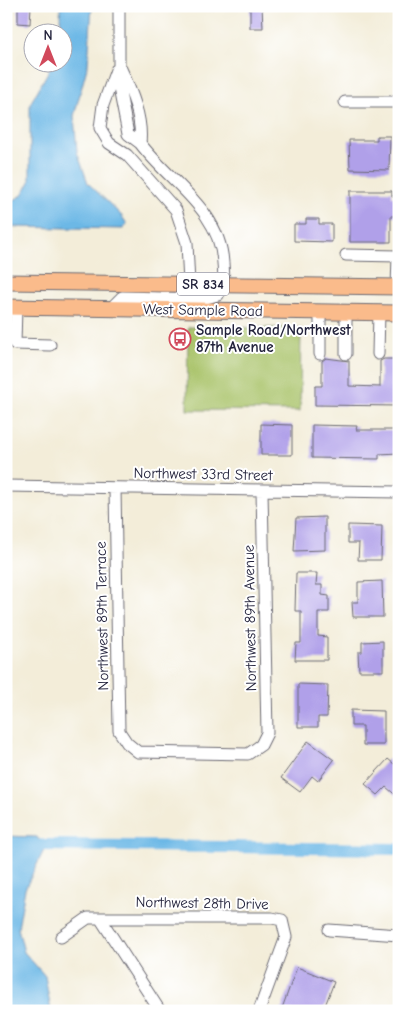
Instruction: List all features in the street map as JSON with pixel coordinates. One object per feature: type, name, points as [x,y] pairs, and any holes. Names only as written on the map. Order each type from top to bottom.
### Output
[{"type":"main road","name":"West Sample Road","points":[[6,282],[398,287]]},
{"type":"main road","name":"West Sample Road","points":[[11,307],[399,313]]},
{"type":"street","points":[[119,6],[118,64],[103,104],[100,128],[109,143],[127,155],[167,198],[179,215],[187,243],[189,284]]},
{"type":"street","points":[[118,64],[128,85],[142,129],[140,143],[127,155]]},
{"type":"street","points":[[345,102],[399,102]]},
{"type":"street","points":[[111,308],[122,297],[202,299],[218,295],[225,285],[221,244],[212,222],[140,143]]},
{"type":"street","points":[[346,255],[398,256],[398,287]]},
{"type":"street","points":[[11,307],[11,344],[50,345]]},
{"type":"street","points":[[320,312],[320,354]]},
{"type":"street","points":[[346,312],[346,354]]},
{"type":"street","points":[[378,354],[379,312]]},
{"type":"street","name":"Northwest 33rd Street","points":[[6,486],[399,492]]},
{"type":"street","name":"Northwest 89th Terrace","points":[[115,488],[119,731],[126,743],[138,752],[248,754],[261,744]]},
{"type":"street","name":"Northwest 89th Avenue","points":[[261,744],[267,733],[262,490]]},
{"type":"street","name":"Northwest 28th Drive","points":[[61,937],[88,918],[272,918],[282,920],[286,938],[260,1011]]},
{"type":"street","points":[[96,918],[150,1011]]},
{"type":"street","points":[[96,918],[160,1011]]},
{"type":"street","points":[[329,930],[399,935]]},
{"type":"green space","points":[[188,327],[301,328],[300,411],[187,410]]},
{"type":"water","points":[[60,6],[92,6],[88,64],[74,116],[77,152],[88,183],[121,215],[127,224],[123,229],[12,227],[10,215],[12,201],[21,196],[30,182],[30,104],[48,72],[72,72],[72,22],[61,22]]},
{"type":"water","points":[[6,836],[37,837],[45,848],[25,889],[18,928],[24,952],[45,976],[51,1011],[6,1011]]},
{"type":"building","points":[[18,6],[31,6],[30,22],[18,23]]},
{"type":"building","points":[[250,6],[262,6],[263,28],[250,28]]},
{"type":"building","points":[[377,136],[390,136],[389,170],[350,169],[349,140],[377,140]]},
{"type":"building","points":[[350,191],[392,191],[392,196],[399,196],[399,216],[391,216],[391,242],[350,242]]},
{"type":"building","points":[[306,219],[319,219],[319,224],[332,224],[332,242],[294,241],[294,224],[306,224]]},
{"type":"building","points":[[326,358],[349,361],[349,386],[380,387],[380,361],[384,359],[399,359],[399,406],[315,405],[315,386],[322,386],[322,361]]},
{"type":"building","points":[[261,424],[292,425],[292,455],[261,455]]},
{"type":"building","points":[[312,425],[357,426],[356,430],[399,430],[399,453],[379,454],[379,459],[312,458]]},
{"type":"building","points":[[325,517],[325,550],[294,551],[296,518]]},
{"type":"building","points":[[348,525],[382,526],[381,560],[358,560],[359,543],[348,543]]},
{"type":"building","points":[[296,573],[317,573],[316,585],[322,585],[322,595],[329,596],[329,612],[318,612],[318,636],[327,637],[327,660],[295,660],[296,643],[301,643],[301,611],[295,611]]},
{"type":"building","points":[[382,581],[383,617],[353,617],[352,602],[358,602],[358,582]]},
{"type":"building","points":[[383,641],[383,671],[359,671],[358,652],[362,652],[362,642]]},
{"type":"building","points":[[298,684],[328,685],[327,717],[318,717],[318,727],[298,727]]},
{"type":"building","points":[[351,710],[384,711],[384,745],[363,745],[363,726],[351,726]]},
{"type":"building","points":[[308,741],[334,760],[318,781],[312,776],[300,792],[281,778]]},
{"type":"building","points":[[388,759],[399,768],[399,798],[386,787],[378,795],[365,784]]},
{"type":"building","points":[[297,967],[334,982],[323,1011],[281,1011]]},
{"type":"waterway","points":[[42,845],[399,849]]},
{"type":"place","name":"Sample Road/Northwest 87th Avenue","points":[[180,339]]}]
